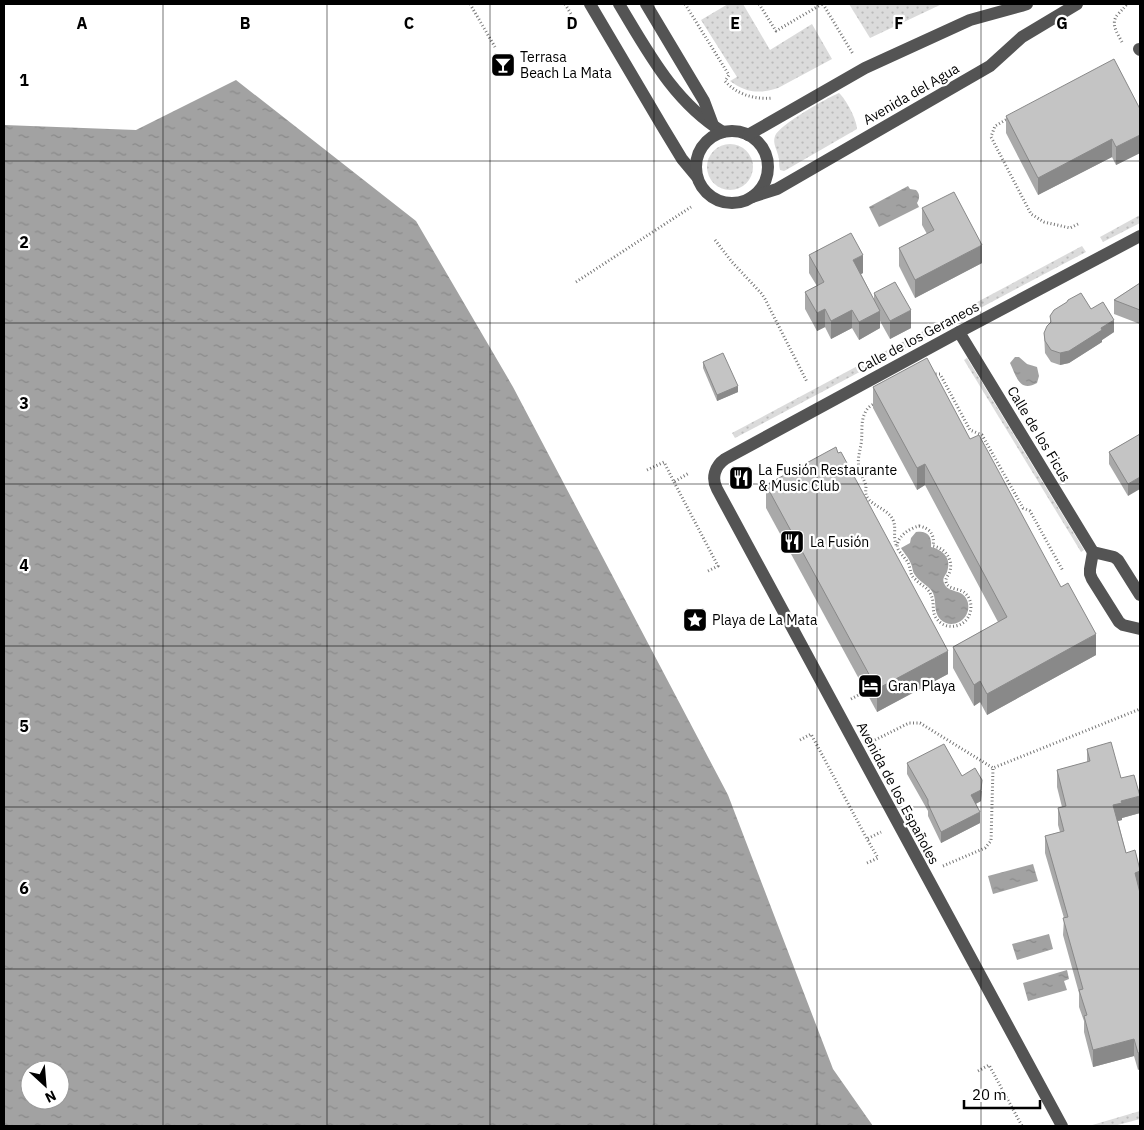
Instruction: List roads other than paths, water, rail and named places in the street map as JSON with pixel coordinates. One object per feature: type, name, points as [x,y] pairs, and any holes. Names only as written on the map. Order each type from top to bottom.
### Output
[{"type":"street","points":[[590,4],[682,159],[697,176]]},
{"type":"street","points":[[619,4],[651,58],[675,91],[718,130],[740,132],[748,135],[758,142],[765,153],[768,165],[766,177],[761,188],[752,197],[742,202],[730,204],[709,196],[701,187],[697,176],[695,165],[698,154],[704,144],[718,130]]},
{"type":"street","points":[[646,4],[704,101],[718,130]]},
{"type":"street","points":[[748,135],[865,68],[999,8],[1027,4]]},
{"type":"street","name":"Avenida del Agua","points":[[752,197],[777,189],[990,66],[1022,37],[1077,4]]},
{"type":"street","name":"Calle de los Geraneos","points":[[715,472],[718,466],[726,459],[1140,236]]},
{"type":"street","name":"Calle de los Ficus","points":[[959,332],[1093,552]]},
{"type":"street","name":"Avenida de los Españoles","points":[[715,472],[714,485],[1062,1126]]},
{"type":"street","points":[[1140,595],[1118,560],[1114,557],[1093,552],[1090,574],[1094,582],[1119,622],[1123,625],[1140,629]]},
{"type":"water","points":[[236,80],[416,221],[513,387],[728,795],[833,1069],[873,1126],[4,1126],[4,125],[136,130]]},
{"type":"water","points":[[908,186],[918,193],[917,203],[919,207],[879,227],[869,207]]},
{"type":"water","points":[[1015,357],[1019,357],[1027,364],[1037,367],[1039,376],[1037,383],[1026,386],[1019,381],[1010,363]]},
{"type":"water","points":[[916,532],[926,533],[930,537],[931,547],[945,555],[948,567],[944,583],[949,589],[965,596],[967,600],[968,612],[961,621],[951,624],[945,623],[940,619],[933,593],[913,572],[910,562],[901,548],[910,543],[911,538]]},
{"type":"water","points":[[1033,864],[1038,881],[993,894],[988,876]]},
{"type":"water","points":[[1049,934],[1053,949],[1017,960],[1012,944]]},
{"type":"water","points":[[1067,970],[1069,979],[1064,981],[1067,990],[1028,1001],[1023,983]]},
{"type":"place","name":"Terrasa Beach La Mata","points":[[503,65]]},
{"type":"place","name":"La Fusión Restaurante & Music Club","points":[[741,478]]},
{"type":"place","name":"La Fusión","points":[[792,542]]},
{"type":"place","name":"Playa de La Mata","points":[[695,620]]},
{"type":"place","name":"Gran Playa","points":[[870,686]]}]
